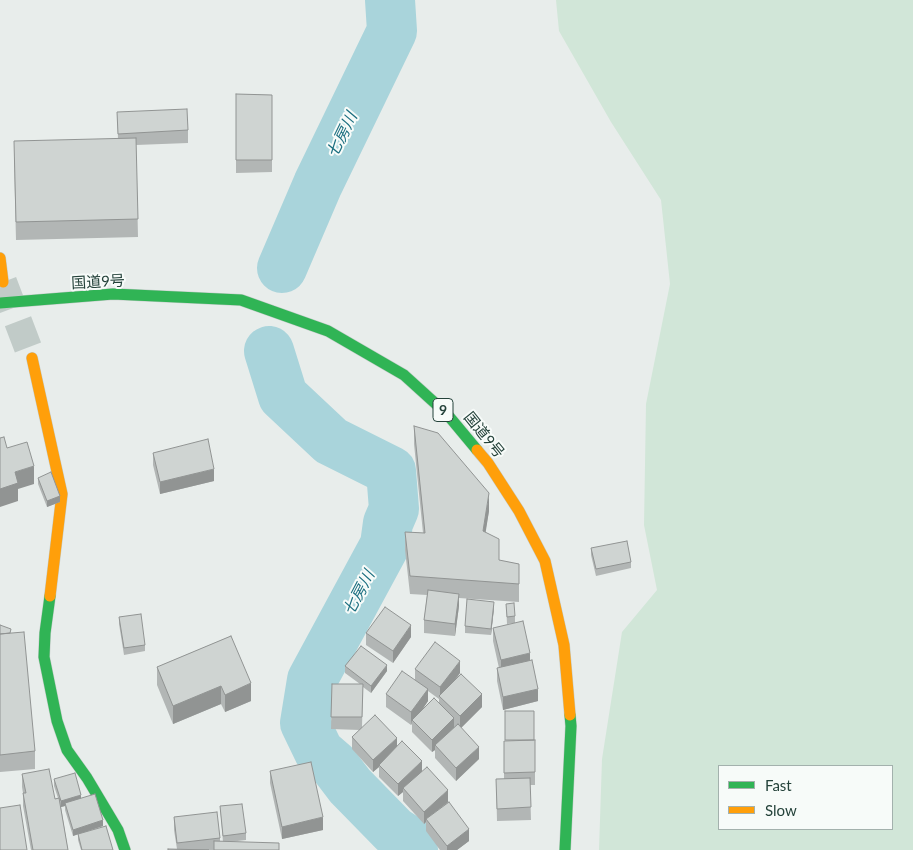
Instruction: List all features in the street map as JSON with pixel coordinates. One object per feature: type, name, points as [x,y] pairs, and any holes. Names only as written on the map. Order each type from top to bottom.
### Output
[{"type":"main road","points":[[0,258],[3,282]]},
{"type":"main road","name":"国道9号","points":[[0,303],[113,294],[241,300],[328,331],[404,375],[447,414],[493,471],[519,511],[545,561],[564,645],[571,726],[565,850]]},
{"type":"main road","points":[[32,358],[62,494],[55,564],[45,633],[44,657],[55,712],[67,750],[87,778],[118,830],[125,850]]},
{"type":"green space","points":[[556,0],[913,0],[913,850],[599,850],[602,759],[622,632],[657,590],[644,525],[646,404],[670,284],[661,200],[611,122],[559,31]]},
{"type":"building","points":[[236,94],[272,95],[272,160],[236,160]]},
{"type":"building","points":[[187,109],[188,130],[118,134],[117,112]]},
{"type":"building","points":[[136,138],[138,219],[16,222],[14,141]]},
{"type":"building","points":[[414,426],[438,433],[489,493],[483,531],[499,539],[499,560],[519,564],[519,584],[410,576],[405,532],[425,533]]},
{"type":"building","points":[[4,437],[7,448],[27,442],[34,466],[15,472],[18,483],[0,489],[0,438]]},
{"type":"building","points":[[208,439],[214,469],[160,482],[153,453]]},
{"type":"building","points":[[51,472],[60,496],[47,501],[38,478]]},
{"type":"building","points":[[627,541],[631,562],[596,569],[591,548]]},
{"type":"building","points":[[428,590],[459,594],[455,624],[424,620]]},
{"type":"building","points":[[467,599],[494,602],[491,629],[465,626]]},
{"type":"building","points":[[514,603],[515,616],[507,617],[506,604]]},
{"type":"building","points":[[385,607],[411,625],[393,651],[366,633]]},
{"type":"building","points":[[141,614],[145,645],[124,648],[119,617]]},
{"type":"building","points":[[523,621],[530,653],[501,660],[493,628]]},
{"type":"building","points":[[0,625],[11,629],[10,633],[0,634]]},
{"type":"building","points":[[24,632],[35,751],[0,755],[0,634]]},
{"type":"building","points":[[231,636],[251,683],[225,695],[221,686],[173,706],[157,667]]},
{"type":"building","points":[[435,642],[460,661],[440,687],[415,669]]},
{"type":"building","points":[[361,646],[387,665],[371,686],[345,666]]},
{"type":"building","points":[[532,660],[538,689],[503,697],[497,668]]},
{"type":"building","points":[[402,671],[428,689],[411,712],[386,694]]},
{"type":"building","points":[[461,674],[482,694],[460,716],[439,696]]},
{"type":"building","points":[[332,684],[363,684],[362,717],[331,717]]},
{"type":"building","points":[[434,698],[454,718],[432,740],[412,720]]},
{"type":"building","points":[[505,711],[534,711],[534,740],[505,740]]},
{"type":"building","points":[[375,715],[397,738],[373,760],[352,737]]},
{"type":"building","points":[[458,724],[479,747],[456,768],[435,745]]},
{"type":"building","points":[[535,740],[535,772],[504,773],[504,741]]},
{"type":"building","points":[[402,741],[422,761],[398,784],[379,765]]},
{"type":"building","points":[[311,762],[323,817],[282,827],[270,771]]},
{"type":"building","points":[[427,767],[448,790],[424,812],[403,788]]},
{"type":"building","points":[[49,769],[55,799],[59,798],[68,850],[33,850],[23,793],[26,793],[22,774]]},
{"type":"building","points":[[75,773],[81,795],[61,801],[54,779]]},
{"type":"building","points":[[530,778],[531,807],[497,809],[496,779]]},
{"type":"building","points":[[95,794],[103,820],[73,830],[65,803]]},
{"type":"building","points":[[449,802],[469,829],[447,846],[426,819]]},
{"type":"building","points":[[242,804],[246,833],[223,836],[220,806]]},
{"type":"building","points":[[20,805],[27,850],[0,850],[0,808]]},
{"type":"building","points":[[217,812],[220,838],[177,843],[174,817]]},
{"type":"building","points":[[106,826],[113,850],[82,850],[78,834]]},
{"type":"building","points":[[214,841],[279,843],[279,850],[214,850]]},
{"type":"building","points":[[168,849],[209,850],[168,850]]},
{"type":"waterway","name":"七房川","points":[[282,268],[318,184],[392,31],[390,0]]},
{"type":"waterway","name":"七房川","points":[[269,351],[283,396],[331,441],[391,471],[394,509],[388,523],[385,545],[312,680],[305,723],[319,752],[334,765],[350,786],[394,831],[408,840],[413,850]]},
{"type":"tunnel","points":[[3,282],[32,358]]},
{"type":"traffic: fast","points":[[0,303],[113,294],[241,300],[328,331],[404,375],[447,414],[477,450]]},
{"type":"traffic: fast","points":[[50,596],[44,657],[57,721],[67,750],[87,778],[118,830],[125,850]]},
{"type":"traffic: fast","points":[[565,850],[570,715]]},
{"type":"traffic: slow","points":[[0,258],[3,282]]},
{"type":"traffic: slow","points":[[32,358],[62,494],[50,596]]},
{"type":"traffic: slow","points":[[477,450],[488,463],[519,511],[545,561],[564,645],[570,715]]}]
